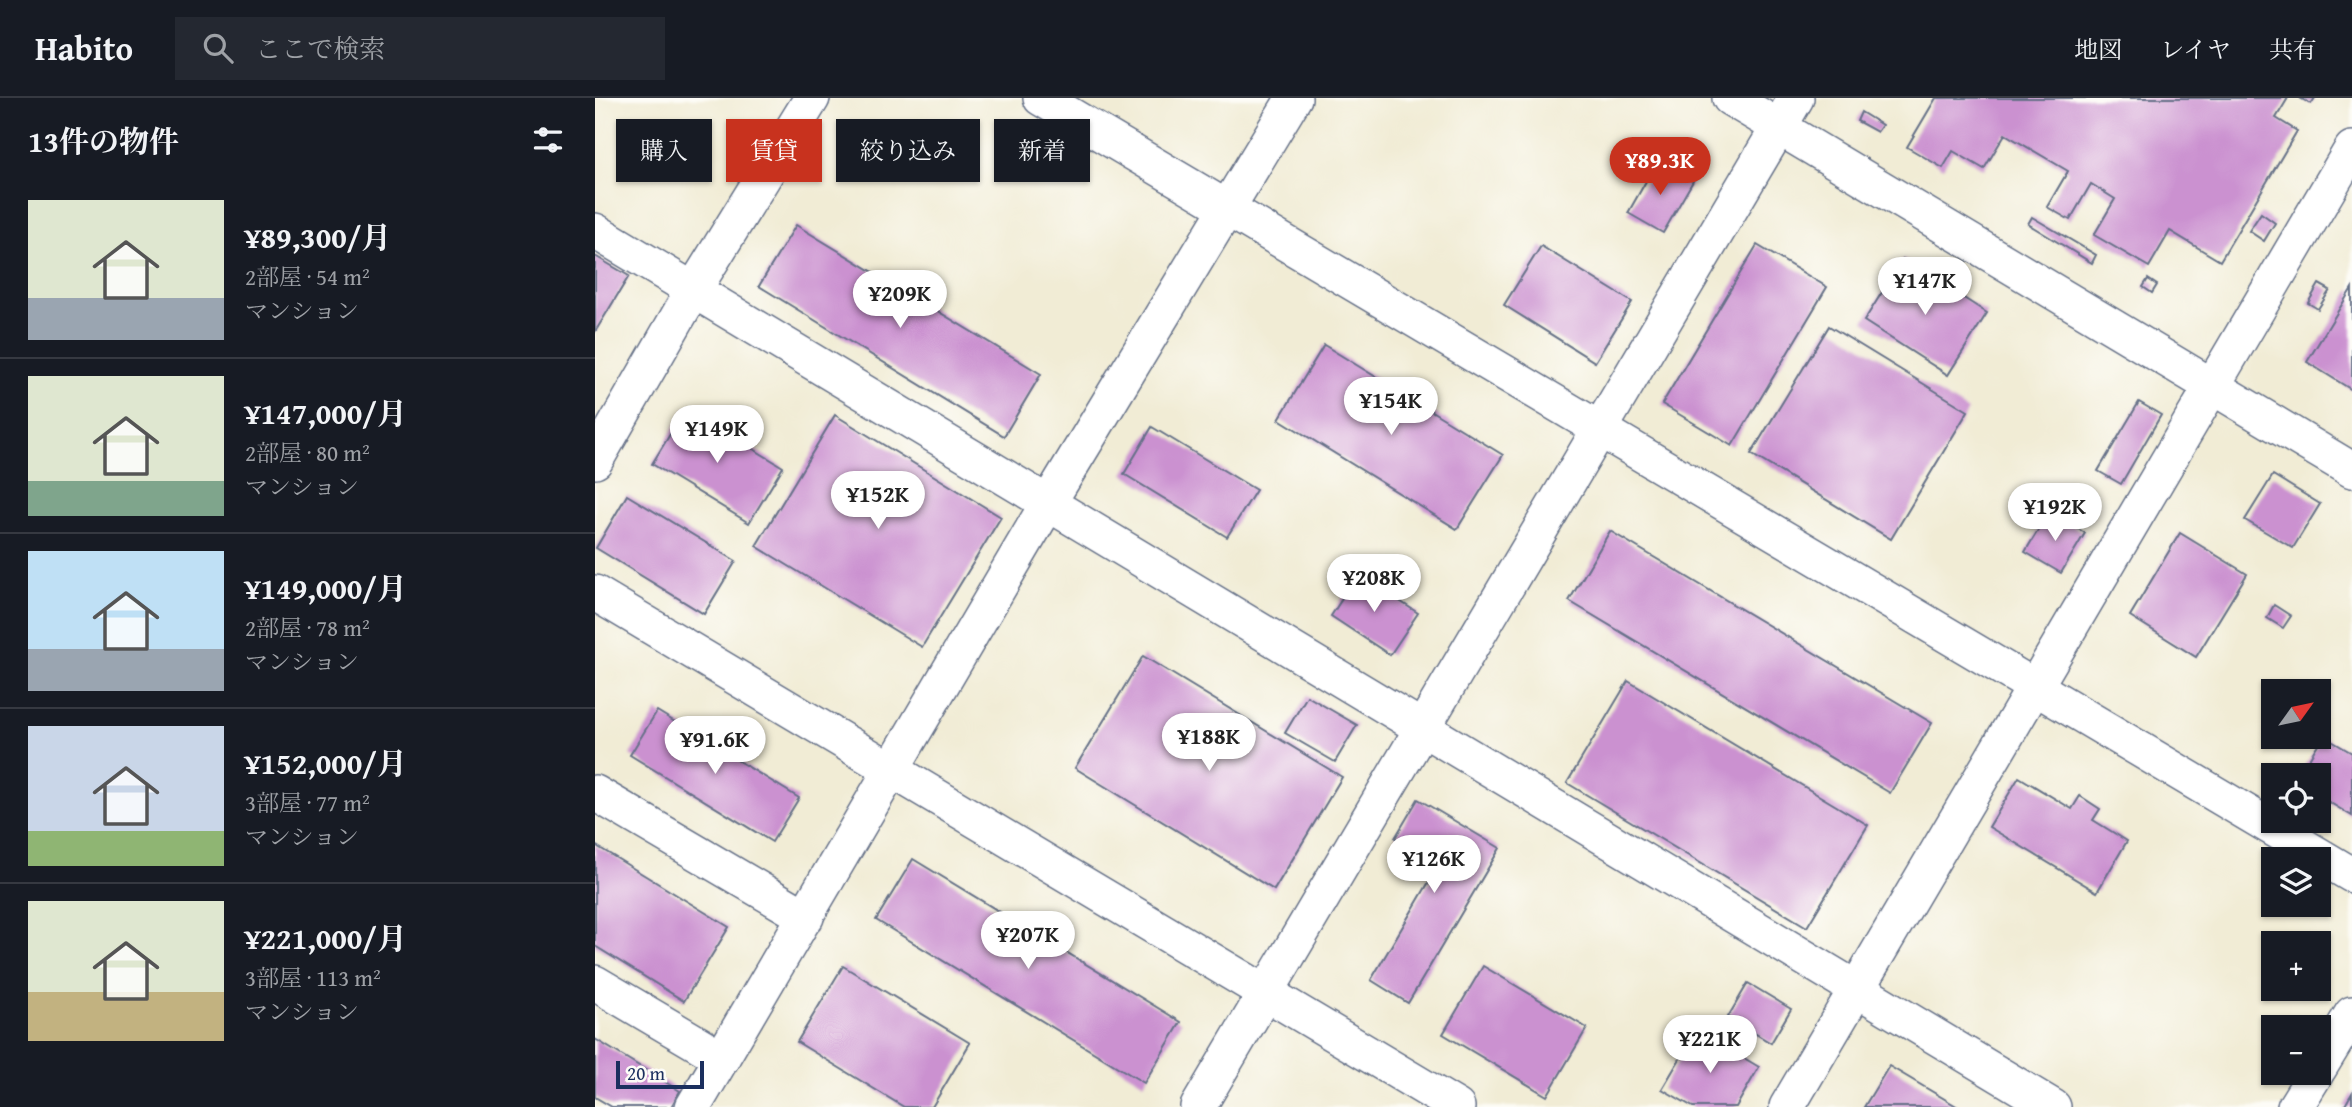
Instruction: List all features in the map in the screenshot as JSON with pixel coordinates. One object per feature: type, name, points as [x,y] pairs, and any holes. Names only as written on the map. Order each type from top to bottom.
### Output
[{"type":"lane","points":[[595,461],[694,289],[812,98]]},
{"type":"lane","points":[[1041,98],[2352,875]]},
{"type":"lane","points":[[693,1107],[1047,505],[1294,98]]},
{"type":"lane","points":[[1730,98],[1787,112],[2210,386],[2352,470]]},
{"type":"lane","points":[[1198,1107],[1787,112]]},
{"type":"lane","points":[[1787,1107],[2352,149]]},
{"type":"lane","points":[[595,231],[1423,731],[2053,1107]]},
{"type":"lane","points":[[595,593],[1267,991],[1457,1107]]},
{"type":"lane","points":[[595,793],[806,917]]},
{"type":"lane","points":[[595,983],[722,1058]]},
{"type":"lane","points":[[2331,1048],[2352,1014]]},
{"type":"lane","points":[[2295,1107],[2308,1085]]},
{"type":"building","points":[[1936,98],[2288,98],[2276,118],[2297,131],[2220,261],[2170,231],[2149,267],[2094,235],[2115,199],[2091,184],[2070,220],[2047,207],[2068,171],[2005,134],[1984,169],[1953,151],[1943,168],[1907,147]]},
{"type":"building","points":[[2300,98],[2315,98],[2311,104]]},
{"type":"building","points":[[1861,112],[1882,125],[1877,132],[1857,121]]},
{"type":"building","points":[[1658,160],[1693,181],[1663,233],[1628,213]]},
{"type":"building","points":[[2261,213],[2275,223],[2264,241],[2249,231]]},
{"type":"building","points":[[2032,217],[2096,255],[2092,263],[2028,224]]},
{"type":"building","points":[[796,225],[1041,374],[1004,436],[759,286]]},
{"type":"building","points":[[1757,245],[1827,287],[1732,446],[1662,404]]},
{"type":"building","points":[[1541,246],[1632,302],[1595,362],[1504,305]]},
{"type":"building","points":[[595,256],[629,276],[595,332]]},
{"type":"building","points":[[1903,259],[1987,313],[1948,375],[1864,321]]},
{"type":"building","points":[[2148,279],[2157,285],[2152,293],[2143,287]]},
{"type":"building","points":[[2319,284],[2330,290],[2318,309],[2308,303]]},
{"type":"building","points":[[2352,288],[2352,390],[2307,362]]},
{"type":"building","points":[[1829,326],[1968,411],[1891,539],[1751,454]]},
{"type":"building","points":[[1324,345],[1503,455],[1457,529],[1279,419]]},
{"type":"building","points":[[2139,402],[2161,415],[2121,484],[2098,471]]},
{"type":"building","points":[[686,408],[783,467],[749,523],[652,464]]},
{"type":"building","points":[[835,415],[1001,517],[922,647],[756,546]]},
{"type":"building","points":[[1152,427],[1256,490],[1227,537],[1124,474]]},
{"type":"building","points":[[2273,475],[2320,504],[2293,548],[2245,520]]},
{"type":"building","points":[[627,495],[736,561],[704,614],[596,548]]},
{"type":"building","points":[[2049,512],[2085,533],[2061,573],[2025,552]]},
{"type":"building","points":[[1610,531],[1932,723],[1890,793],[1569,601]]},
{"type":"building","points":[[2180,533],[2247,574],[2196,657],[2130,616]]},
{"type":"building","points":[[1358,574],[1418,613],[1390,655],[1331,616]]},
{"type":"building","points":[[2274,605],[2291,616],[2283,628],[2267,618]]},
{"type":"building","points":[[1143,656],[1342,777],[1274,890],[1075,768]]},
{"type":"building","points":[[1628,681],[1868,825],[1807,927],[1567,783]]},
{"type":"building","points":[[1307,696],[1357,725],[1335,762],[1285,733]]},
{"type":"building","points":[[657,711],[799,798],[772,842],[630,755]]},
{"type":"building","points":[[2331,741],[2352,753],[2352,816],[2331,803],[2331,763],[2306,763],[2315,749],[2331,749]]},
{"type":"building","points":[[2019,777],[2072,809],[2080,796],[2100,809],[2093,820],[2127,841],[2097,892],[1989,827]]},
{"type":"building","points":[[1418,799],[1500,848],[1408,1003],[1371,980],[1439,865],[1395,838]]},
{"type":"building","points":[[595,845],[729,927],[684,1001],[595,946]]},
{"type":"building","points":[[913,859],[1181,1022],[1144,1083],[876,920]]},
{"type":"building","points":[[843,966],[970,1043],[932,1107],[904,1107],[797,1042]]},
{"type":"building","points":[[1483,966],[1587,1028],[1547,1096],[1443,1034]]},
{"type":"building","points":[[1748,983],[1791,1009],[1771,1043],[1728,1017]]},
{"type":"building","points":[[1697,1030],[1759,1067],[1736,1107],[1693,1107],[1662,1089]]},
{"type":"building","points":[[595,1039],[680,1091],[671,1107],[612,1107],[595,1097]]},
{"type":"building","points":[[1889,1066],[1958,1107],[1864,1107]]},
{"type":"building","points":[[2352,1093],[2352,1107],[2344,1107]]}]
